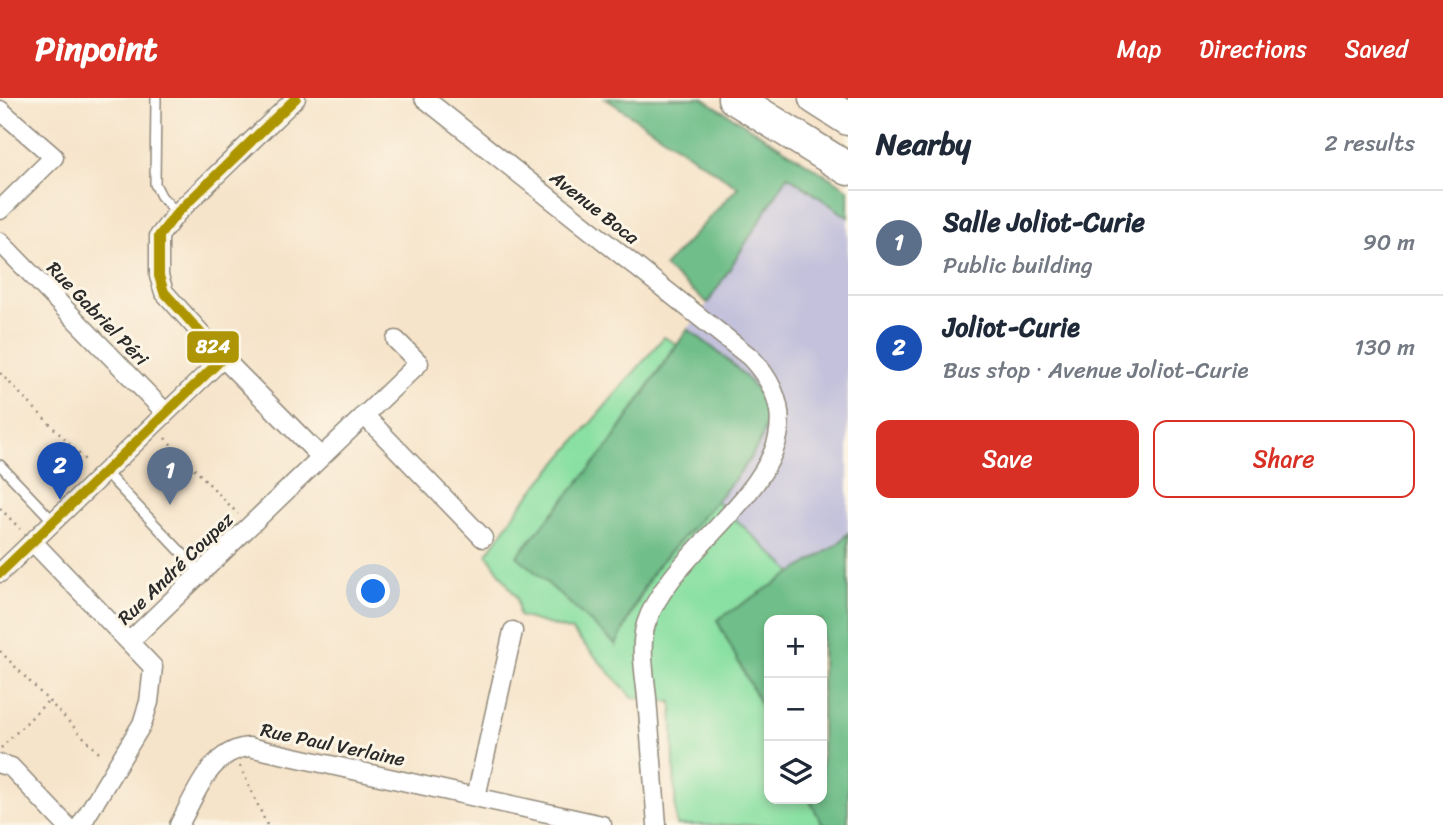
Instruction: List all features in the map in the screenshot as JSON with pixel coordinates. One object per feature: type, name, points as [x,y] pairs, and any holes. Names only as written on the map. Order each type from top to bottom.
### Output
[{"type":"highway","points":[[734,98],[848,169]]},
{"type":"highway","points":[[814,98],[848,119]]},
{"type":"street","points":[[296,98],[177,213],[159,236],[161,284],[170,300],[223,358],[321,457]]},
{"type":"street","name":"Avenue Boca","points":[[424,98],[741,349],[764,371],[776,393],[784,424],[780,449],[766,471],[658,598],[645,628],[644,666],[657,825]]},
{"type":"street","points":[[0,110],[54,158],[0,210]]},
{"type":"street","name":"Rue Gabriel Péri","points":[[0,242],[159,419]]},
{"type":"street","name":"Rue André Coupez","points":[[33,542],[129,642],[419,363],[396,340]]},
{"type":"street","points":[[0,573],[223,358]]},
{"type":"street","points":[[364,415],[483,538]]},
{"type":"street","points":[[475,797],[513,631]]},
{"type":"street","points":[[81,825],[142,724],[151,690],[153,667],[129,642]]},
{"type":"street","name":"Rue Paul Verlaine","points":[[179,825],[215,763],[233,750],[254,747],[602,825]]},
{"type":"street","points":[[0,764],[11,767],[66,825]]},
{"type":"lane","points":[[156,98],[155,184],[160,196],[177,213]]},
{"type":"lane","points":[[0,465],[54,522]]},
{"type":"lane","points":[[102,474],[201,573]]},
{"type":"path","points":[[0,373],[102,474]]},
{"type":"path","points":[[159,419],[249,526]]},
{"type":"path","points":[[0,508],[33,542]]},
{"type":"path","points":[[0,650],[116,770]]},
{"type":"path","points":[[0,749],[48,701]]},
{"type":"path","points":[[233,750],[267,825]]},
{"type":"shaded area","points":[[788,176],[848,217],[848,533],[838,544],[793,573],[716,501],[755,451],[688,329],[708,303]]},
{"type":"green space","points":[[605,98],[702,98],[848,189],[848,217],[788,176],[708,303],[664,267],[738,187]]},
{"type":"green space","points":[[688,329],[748,380],[764,406],[766,420],[762,436],[737,476],[649,578],[616,645],[517,556],[608,447]]},
{"type":"green space","points":[[664,337],[676,344],[608,447],[616,645],[654,570],[716,501],[793,573],[717,620],[764,711],[764,804],[812,804],[823,825],[676,825],[672,702],[632,697],[572,631],[519,616],[517,598],[487,554],[521,505]]},
{"type":"green space","points":[[848,533],[848,825],[823,825],[812,804],[827,804],[827,615],[764,615],[764,711],[717,620],[838,544]]},
{"type":"transit line","name":"824","points":[[0,573],[223,358],[164,292],[159,276],[159,236],[177,213],[296,98]]},
{"type":"place","name":"Joliot-Curie","points":[[60,500]]},
{"type":"place","name":"Salle Joliot-Curie","points":[[170,505]]}]
